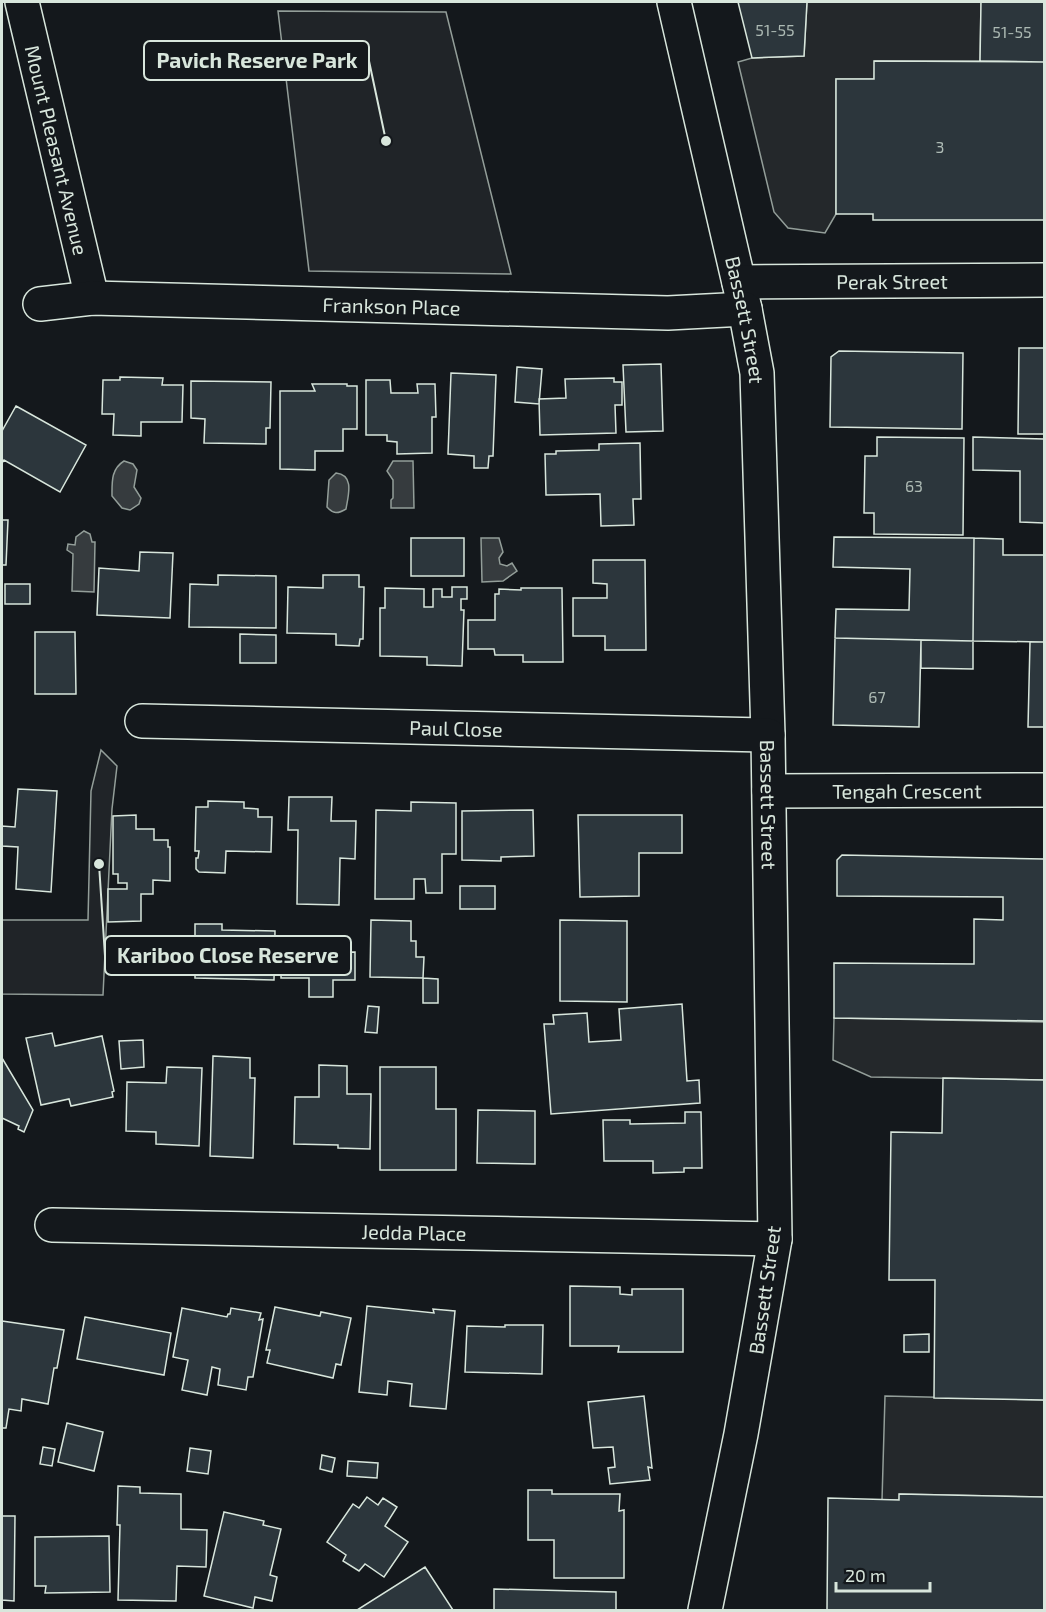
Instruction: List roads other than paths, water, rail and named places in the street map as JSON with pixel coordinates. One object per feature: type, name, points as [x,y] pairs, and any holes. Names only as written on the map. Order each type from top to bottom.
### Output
[{"type":"street","name":"Mount Pleasant Avenue","points":[[22,2],[92,298]]},
{"type":"street","name":"Bassett Street","points":[[674,2],[742,296],[757,373],[768,735],[775,1239],[741,1434],[705,1611]]},
{"type":"street","name":"Perak Street","points":[[742,296],[1044,280]]},
{"type":"street","name":"Frankson Place","points":[[40,304],[92,298],[668,313],[742,296]]},
{"type":"street","name":"Paul Close","points":[[142,721],[768,735]]},
{"type":"street","name":"Tengah Crescent","points":[[769,791],[1044,790]]},
{"type":"street","name":"Jedda Place","points":[[52,1225],[775,1239]]},
{"type":"place","name":"Pavich Reserve Park","points":[[386,141]]},
{"type":"place","name":"Kariboo Close Reserve","points":[[99,864]]}]
